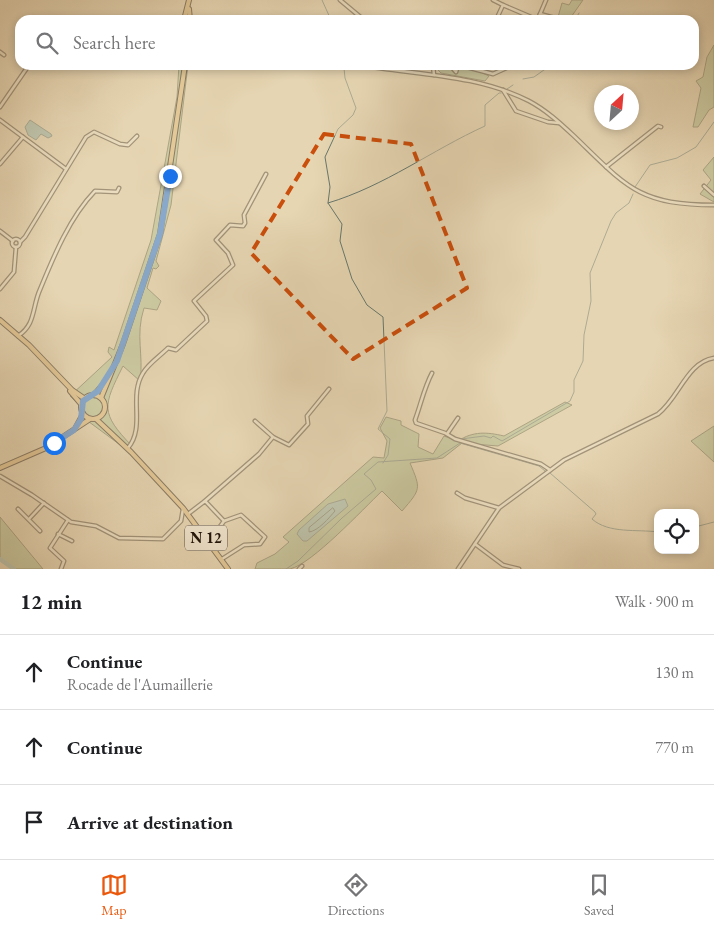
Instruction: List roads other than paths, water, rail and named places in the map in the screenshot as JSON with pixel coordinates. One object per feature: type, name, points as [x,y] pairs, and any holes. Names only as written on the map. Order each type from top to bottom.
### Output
[{"type":"main road","points":[[187,15],[188,1]]},
{"type":"main road","points":[[101,398],[124,344],[160,234],[184,70]]},
{"type":"main road","points":[[0,322],[72,390],[85,399]]},
{"type":"main road","points":[[18,337],[81,404],[83,414],[74,430]]},
{"type":"main road","points":[[81,404],[85,399],[94,395],[110,376]]},
{"type":"main road","points":[[0,468],[46,448],[90,419],[96,419],[102,415],[105,405],[101,398],[94,395]]},
{"type":"main road","points":[[83,414],[90,419]]},
{"type":"main road","name":"N 12","points":[[102,415],[120,441]]},
{"type":"main road","name":"N 12","points":[[96,419],[128,448],[183,508],[228,569]]},
{"type":"street","points":[[340,0],[358,15]]},
{"type":"street","points":[[493,0],[526,15]]},
{"type":"street","points":[[544,15],[540,14],[546,0]]},
{"type":"street","points":[[498,15],[503,5]]},
{"type":"street","points":[[0,52],[4,55]]},
{"type":"street","points":[[0,107],[26,70]]},
{"type":"street","points":[[396,70],[468,80],[503,90],[531,102],[559,123],[624,183],[648,197],[682,205],[714,205]]},
{"type":"street","points":[[434,70],[434,75]]},
{"type":"street","points":[[477,70],[493,74],[502,70]]},
{"type":"street","points":[[503,90],[516,111],[548,122],[559,123]]},
{"type":"street","points":[[0,120],[66,168]]},
{"type":"street","points":[[606,167],[647,134],[658,126],[661,127]]},
{"type":"street","points":[[16,247],[20,246],[20,242],[25,237],[86,137],[94,132],[120,144],[128,145],[137,136]]},
{"type":"street","points":[[0,164],[23,137]]},
{"type":"street","points":[[128,448],[137,432],[136,405],[143,372],[168,348],[176,350],[207,321],[206,316],[194,300],[233,265],[228,253],[216,240],[230,225],[243,226],[245,223],[244,216],[266,174]]},
{"type":"street","points":[[704,186],[714,195]]},
{"type":"street","points":[[18,337],[26,331],[33,320],[40,292],[80,207],[95,191],[117,192],[119,188]]},
{"type":"street","points":[[0,231],[16,247],[14,272],[0,288]]},
{"type":"street","points":[[13,242],[16,240],[20,242]]},
{"type":"street","points":[[458,569],[499,508],[569,458],[658,414],[669,404],[700,362],[714,358]]},
{"type":"street","points":[[432,373],[425,388],[422,404],[415,421],[455,439],[541,464],[550,470]]},
{"type":"street","points":[[255,421],[273,437],[289,445],[308,424],[307,416],[329,389]]},
{"type":"street","points":[[447,434],[458,418]]},
{"type":"street","points":[[188,514],[259,454],[273,437]]},
{"type":"street","points":[[0,476],[68,520],[102,529],[119,538],[163,539],[183,518],[183,508]]},
{"type":"street","points":[[456,493],[499,508]]},
{"type":"street","points":[[204,501],[224,521]]},
{"type":"street","points":[[29,519],[44,503]]},
{"type":"street","points":[[18,509],[40,531]]},
{"type":"street","points":[[219,528],[224,521],[241,515],[264,534],[265,539],[256,545],[244,545],[222,559]]},
{"type":"street","points":[[61,569],[64,561],[50,548],[68,520]]},
{"type":"street","points":[[58,534],[72,541]]},
{"type":"street","points":[[475,544],[502,565],[519,569]]},
{"type":"street","points":[[299,569],[302,566]]},
{"type":"water","points":[[30,120],[52,136],[48,138],[41,134],[36,140],[28,135],[25,127]]},
{"type":"water","points":[[345,499],[348,506],[307,541],[303,541],[297,534],[328,504]]},
{"type":"waterway","points":[[322,0],[329,15]]},
{"type":"waterway","points":[[344,70],[345,78],[356,108],[353,115],[338,129],[325,157],[330,187],[328,203],[342,224],[340,241],[352,279],[367,305],[383,317],[387,411],[378,429],[390,439],[388,455],[383,463]]},
{"type":"waterway","points":[[523,79],[534,77],[544,70]]},
{"type":"waterway","points":[[507,89],[513,85]]},
{"type":"waterway","points":[[328,203],[369,187],[485,126],[485,105],[501,93]]},
{"type":"waterway","points":[[635,187],[650,165],[677,158],[696,147],[714,122]]},
{"type":"waterway","points":[[461,439],[484,436],[491,438],[493,436],[502,441],[570,401],[574,392],[574,380],[583,361],[584,335],[591,301],[590,273],[611,221],[616,213],[629,203],[633,194]]},
{"type":"waterway","points":[[286,569],[298,561],[342,518],[376,489],[371,480],[364,474],[378,462],[437,458],[460,443],[539,466],[545,471]]},
{"type":"waterway","points":[[550,473],[595,512],[596,514],[592,519],[599,524],[615,529],[654,532]]},
{"type":"waterway","points":[[699,526],[714,522]]},
{"type":"waterway","points":[[0,559],[14,569]]}]
